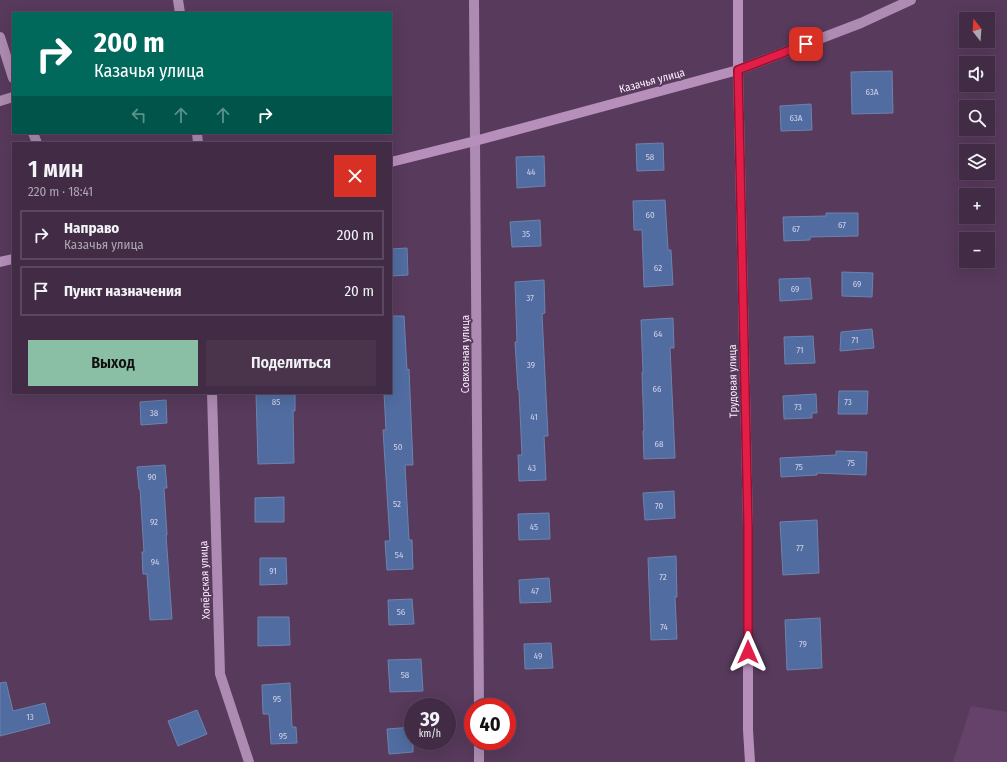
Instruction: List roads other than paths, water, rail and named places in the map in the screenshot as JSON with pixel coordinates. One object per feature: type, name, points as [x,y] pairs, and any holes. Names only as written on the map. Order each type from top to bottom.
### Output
[{"type":"street","points":[[178,0],[180,12]]},
{"type":"street","name":"Совхозная улица","points":[[474,0],[478,698]]},
{"type":"street","name":"Трудовая улица","points":[[738,0],[738,70],[748,527],[748,730],[750,762]]},
{"type":"street","name":"Казачья улица","points":[[392,162],[738,70],[861,23],[911,0]]},
{"type":"street","points":[[0,38],[12,75]]},
{"type":"street","points":[[0,101],[12,97]]},
{"type":"street","points":[[0,262],[12,259]]},
{"type":"street","name":"Хопёрская улица","points":[[212,394],[220,674],[249,762]]},
{"type":"street","points":[[479,750],[480,762]]}]
